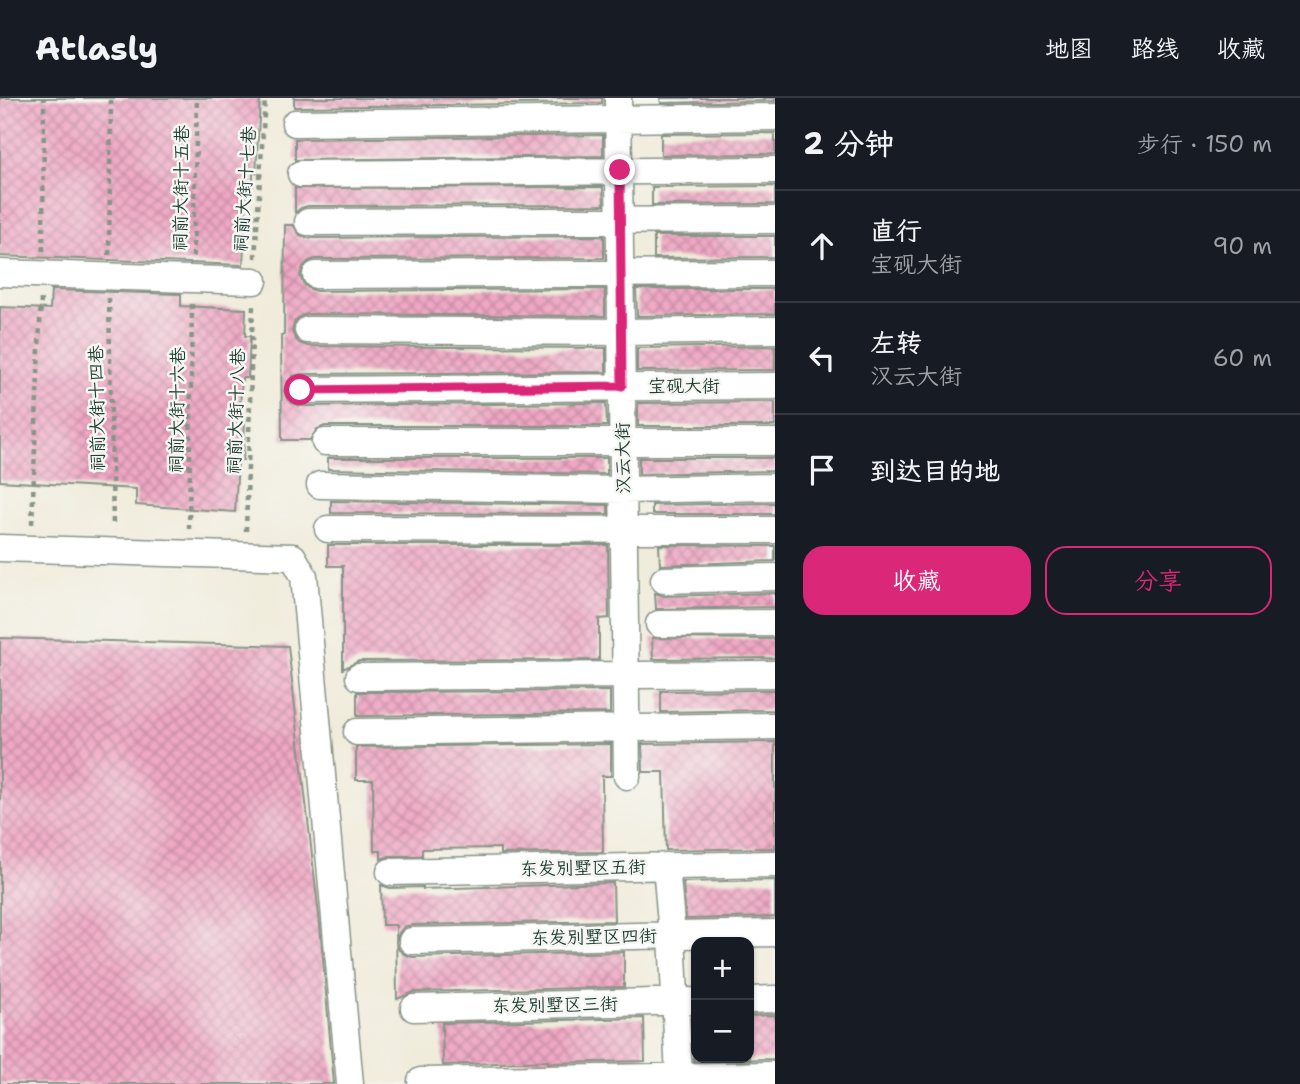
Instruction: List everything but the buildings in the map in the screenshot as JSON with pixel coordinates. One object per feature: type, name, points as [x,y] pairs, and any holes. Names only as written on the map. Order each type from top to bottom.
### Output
[{"type":"street","points":[[295,123],[619,108],[775,117]]},
{"type":"street","name":"汉云大街","points":[[619,108],[627,776]]},
{"type":"street","points":[[301,174],[775,170]]},
{"type":"street","points":[[308,222],[775,220]]},
{"type":"street","points":[[0,273],[254,281]]},
{"type":"street","points":[[316,275],[775,273]]},
{"type":"street","points":[[308,330],[775,330]]},
{"type":"street","name":"宝砚大街","points":[[300,390],[775,386]]},
{"type":"street","points":[[325,442],[775,442]]},
{"type":"street","points":[[320,485],[624,490],[775,487]]},
{"type":"street","points":[[328,529],[775,530]]},
{"type":"street","points":[[0,535],[245,542]]},
{"type":"street","points":[[0,548],[293,557],[304,576],[350,1084]]},
{"type":"street","points":[[664,580],[775,577]]},
{"type":"street","points":[[659,624],[775,623]]},
{"type":"street","points":[[359,677],[775,674]]},
{"type":"street","points":[[358,732],[775,726]]},
{"type":"street","name":"东发别墅区五街","points":[[390,872],[775,864]]},
{"type":"street","points":[[666,866],[672,935],[686,1001],[679,1076]]},
{"type":"street","name":"东发别墅区四街","points":[[412,941],[775,933]]},
{"type":"street","points":[[754,1000],[775,999]]},
{"type":"street","name":"东发别墅区三街","points":[[414,1008],[686,1001]]},
{"type":"street","points":[[421,1081],[775,1074]]},
{"type":"path","points":[[32,536],[43,274],[44,98]]},
{"type":"path","name":"祠前大街十四巷","points":[[111,98],[108,277],[113,538]]},
{"type":"path","name":"祠前大街十五巷","points":[[193,279],[197,98]]},
{"type":"path","name":"祠前大街十七巷","points":[[254,281],[265,98]]},
{"type":"path","name":"祠前大街十六巷","points":[[188,541],[193,279]]},
{"type":"path","name":"祠前大街十八巷","points":[[245,542],[254,281]]},
{"type":"route","points":[[300,390],[622,386],[620,170]]}]
